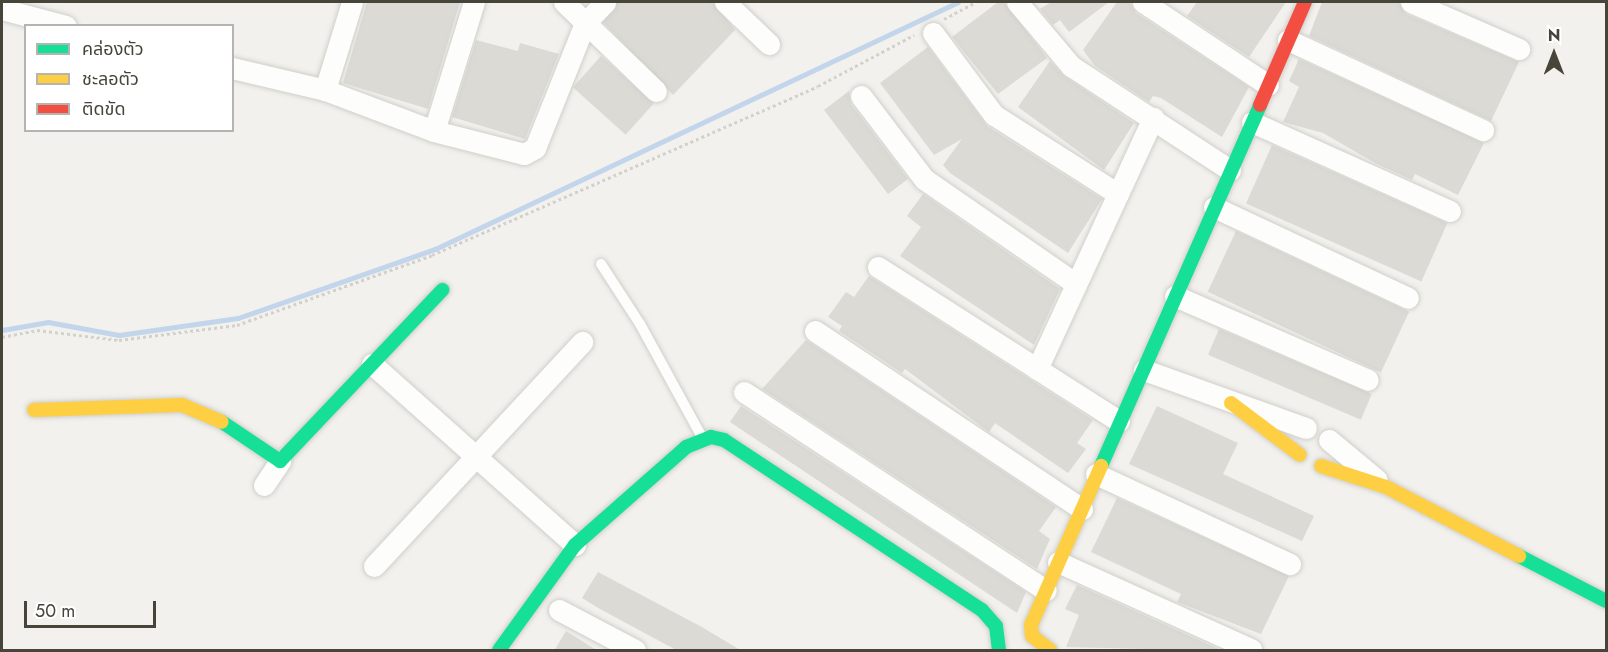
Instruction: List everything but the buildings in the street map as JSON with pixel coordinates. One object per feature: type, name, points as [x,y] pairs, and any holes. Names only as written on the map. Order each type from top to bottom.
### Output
[{"type":"street","points":[[325,90],[352,2]]},
{"type":"street","points":[[434,131],[474,2]]},
{"type":"street","points":[[564,2],[656,91]]},
{"type":"street","points":[[234,69],[325,90],[434,131],[511,154],[535,148],[585,23],[605,2]]},
{"type":"street","points":[[725,2],[769,44]]},
{"type":"street","points":[[1017,2],[1071,66],[1230,170]]},
{"type":"street","points":[[1143,2],[1268,85]]},
{"type":"street","points":[[1411,2],[1519,49]]},
{"type":"street","points":[[1050,651],[1032,636],[1031,625],[1288,40],[1300,4]]},
{"type":"street","points":[[2,9],[31,9],[62,24]]},
{"type":"street","points":[[931,29],[994,115],[1118,194]]},
{"type":"street","points":[[1288,40],[1483,130]]},
{"type":"street","points":[[861,96],[924,179],[1076,284]]},
{"type":"street","points":[[1037,369],[1153,118]]},
{"type":"street","points":[[1252,122],[1450,211]]},
{"type":"street","points":[[1214,207],[1408,298]]},
{"type":"street","points":[[878,267],[1119,422]]},
{"type":"street","points":[[264,484],[280,461],[442,290]]},
{"type":"street","points":[[1175,296],[1368,380]]},
{"type":"street","points":[[815,331],[1082,508]]},
{"type":"street","points":[[374,566],[582,342]]},
{"type":"street","points":[[372,364],[473,459],[575,545]]},
{"type":"street","points":[[1144,370],[1306,428]]},
{"type":"street","points":[[744,392],[1046,590]]},
{"type":"street","points":[[1231,403],[1300,455]]},
{"type":"street","points":[[34,410],[182,405],[205,411],[280,461]]},
{"type":"street","points":[[499,651],[575,545],[686,447],[703,439],[724,440],[982,610],[996,626],[999,651]]},
{"type":"street","points":[[1329,440],[1386,487]]},
{"type":"street","points":[[1321,466],[1386,487],[1606,601]]},
{"type":"street","points":[[1096,474],[1290,564]]},
{"type":"street","points":[[1058,562],[1251,649]]},
{"type":"street","points":[[559,610],[635,651]]},
{"type":"lane","points":[[601,264],[703,439]]},
{"type":"path","points":[[2,337],[38,330],[119,340],[237,325],[432,255],[818,86],[931,29],[976,2]]},
{"type":"waterway","points":[[2,330],[48,322],[119,335],[238,318],[435,249],[958,2]]},
{"type":"traffic: fast","points":[[1101,466],[1260,105]]},
{"type":"traffic: fast","points":[[222,422],[280,461],[442,290]]},
{"type":"traffic: fast","points":[[499,650],[575,545],[686,447],[711,437],[724,440],[982,610],[996,626],[999,650]]},
{"type":"traffic: fast","points":[[1519,556],[1606,601]]},
{"type":"traffic: slow","points":[[1231,403],[1300,455]]},
{"type":"traffic: slow","points":[[34,410],[182,405],[222,422]]},
{"type":"traffic: slow","points":[[1050,650],[1032,636],[1031,625],[1101,466]]},
{"type":"traffic: slow","points":[[1321,466],[1386,487],[1519,556]]},
{"type":"traffic: jam","points":[[1260,105],[1305,2]]}]
